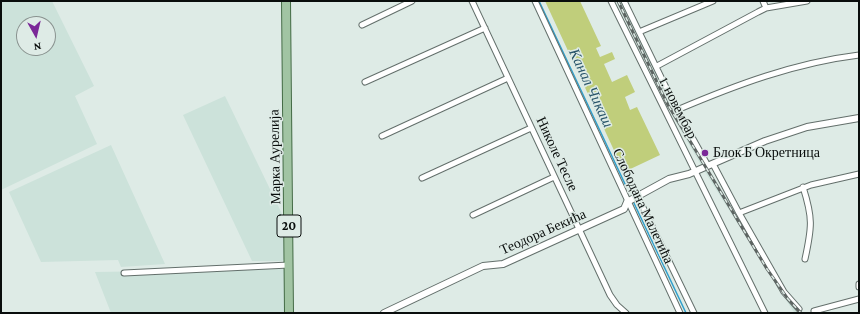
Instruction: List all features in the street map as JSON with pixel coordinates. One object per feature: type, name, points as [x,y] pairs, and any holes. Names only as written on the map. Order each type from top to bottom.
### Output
[{"type":"main road","name":"Марка Аурелија","points":[[286,1],[289,313]]},
{"type":"street","points":[[362,25],[412,1]]},
{"type":"street","name":"Николе Тесле","points":[[472,1],[610,295],[617,305],[626,313]]},
{"type":"street","name":"Слободана Малетића","points":[[535,1],[680,313]]},
{"type":"street","name":"1. новембар","points":[[612,1],[765,313]]},
{"type":"street","name":"1. новембар","points":[[624,1],[657,66],[677,110],[739,213],[784,292],[799,309]]},
{"type":"street","points":[[639,32],[712,1]]},
{"type":"street","points":[[763,1],[766,8]]},
{"type":"street","points":[[657,66],[766,8],[807,1]]},
{"type":"street","points":[[365,82],[485,28]]},
{"type":"street","points":[[677,110],[727,89],[786,69],[859,55]]},
{"type":"street","points":[[382,136],[508,78]]},
{"type":"street","name":"Теодора Бекића","points":[[384,313],[483,266],[503,264],[579,230],[624,208],[628,201],[669,179],[696,171],[782,135],[807,127],[859,118]]},
{"type":"street","points":[[422,178],[531,128]]},
{"type":"street","points":[[739,213],[803,187],[859,174]]},
{"type":"street","points":[[473,215],[554,177]]},
{"type":"street","points":[[803,187],[812,220],[805,259]]},
{"type":"street","name":"Слободана Малетића","points":[[636,196],[694,313]]},
{"type":"street","points":[[124,273],[289,265]]},
{"type":"street","points":[[814,311],[859,299]]},
{"type":"shaded area","points":[[1,1],[52,1],[94,86],[75,96],[97,144],[1,190]]},
{"type":"shaded area","points":[[616,1],[621,1],[679,120],[704,162],[795,306],[803,313],[795,313],[793,311],[705,172],[668,108]]},
{"type":"shaded area","points":[[225,96],[283,216],[286,258],[282,261],[252,261],[183,115]]},
{"type":"shaded area","points":[[111,145],[165,264],[121,267],[118,260],[41,262],[9,192]]},
{"type":"shaded area","points":[[285,269],[284,313],[111,313],[95,272]]},
{"type":"green space","points":[[545,1],[580,1],[601,46],[596,48],[600,57],[612,52],[615,59],[604,64],[612,82],[627,75],[635,92],[625,97],[630,110],[637,107],[660,155],[624,172]]},
{"type":"waterway","name":"Канал Чикаш","points":[[539,1],[625,184]]},
{"type":"waterway","name":"Канал Чикаш","points":[[633,201],[686,313]]},
{"type":"railway","points":[[618,1],[668,105],[767,269],[788,299],[801,313]]},
{"type":"place","name":"Блок Б Окретница","points":[[705,153]]}]
